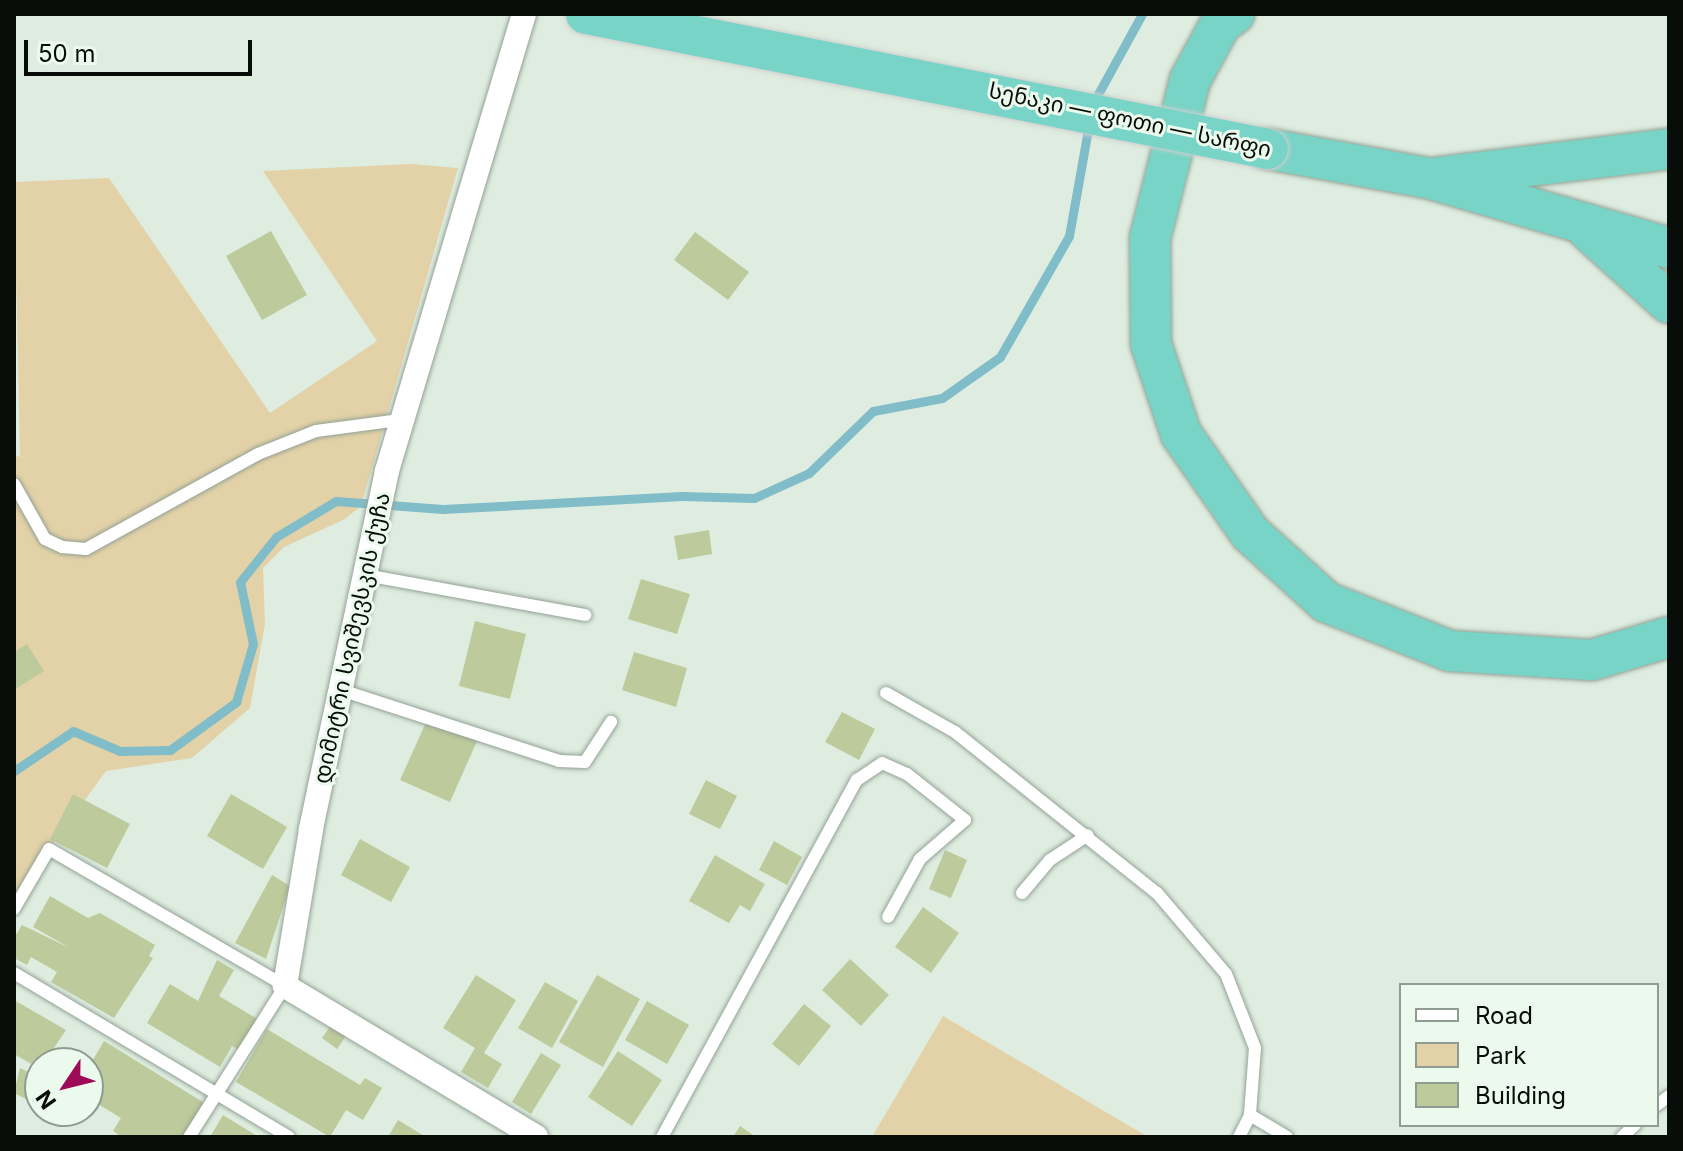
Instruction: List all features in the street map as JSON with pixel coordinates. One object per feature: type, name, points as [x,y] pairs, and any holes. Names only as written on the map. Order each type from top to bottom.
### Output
[{"type":"highway","name":"სენაკი — ფოთი — სარფი","points":[[586,14],[1428,178],[1669,248]]},
{"type":"highway","points":[[1234,14],[1221,23],[1190,80],[1150,238],[1151,344],[1181,434],[1215,483],[1250,533],[1326,602],[1450,651],[1592,660],[1669,637]]},
{"type":"highway","points":[[1428,178],[1669,149]]},
{"type":"highway","points":[[1579,222],[1669,303]]},
{"type":"street","name":"დიმიტრი სვიშევსკის ქუჩა","points":[[285,986],[341,690],[387,471],[524,14]]},
{"type":"street","points":[[285,986],[536,1137]]},
{"type":"lane","points":[[14,484],[45,539],[62,547],[86,549],[258,454],[316,431],[400,420]]},
{"type":"lane","points":[[365,575],[585,615]]},
{"type":"lane","points":[[341,690],[573,763],[585,762],[611,722]]},
{"type":"lane","points":[[886,693],[955,732],[1088,835],[1157,893],[1226,974],[1255,1048],[1250,1115],[1239,1137]]},
{"type":"lane","points":[[662,1137],[857,780],[882,763],[907,774],[965,820],[920,859],[888,917]]},
{"type":"lane","points":[[1022,893],[1050,860],[1088,835]]},
{"type":"lane","points":[[14,909],[49,849],[285,986],[189,1137]]},
{"type":"lane","points":[[14,973],[289,1137]]},
{"type":"lane","points":[[1250,1115],[1287,1137]]},
{"type":"green space","points":[[411,164],[458,168],[361,506],[345,519],[284,547],[263,568],[265,624],[250,708],[192,758],[106,771],[49,849],[14,909],[14,455],[20,457],[14,182],[109,178],[270,413],[377,341],[263,171]]},
{"type":"green space","points":[[943,1016],[1148,1137],[872,1137]]},
{"type":"building","points":[[271,231],[307,295],[262,320],[226,256]]},
{"type":"building","points":[[695,232],[749,272],[728,300],[674,260]]},
{"type":"building","points":[[709,530],[712,554],[678,560],[674,536]]},
{"type":"building","points":[[641,579],[690,594],[677,634],[628,619]]},
{"type":"building","points":[[475,621],[526,634],[510,699],[459,686]]},
{"type":"building","points":[[27,644],[44,671],[14,690],[14,652]]},
{"type":"building","points":[[634,652],[687,668],[676,707],[622,690]]},
{"type":"building","points":[[842,712],[875,729],[859,760],[825,742]]},
{"type":"building","points":[[428,718],[477,741],[450,802],[400,780]]},
{"type":"building","points":[[706,780],[737,796],[720,829],[689,814]]},
{"type":"building","points":[[73,794],[130,824],[107,868],[50,839]]},
{"type":"building","points":[[231,794],[287,827],[263,869],[207,836]]},
{"type":"building","points":[[360,839],[410,867],[391,902],[341,875]]},
{"type":"building","points":[[774,841],[802,857],[787,885],[759,870]]},
{"type":"building","points":[[945,850],[967,860],[951,898],[929,889]]},
{"type":"building","points":[[715,855],[765,884],[750,911],[740,905],[729,923],[689,901]]},
{"type":"building","points":[[272,875],[290,886],[266,959],[235,943]]},
{"type":"building","points":[[50,896],[88,918],[100,913],[155,945],[149,956],[153,958],[114,1018],[51,982],[57,972],[31,957],[27,965],[14,958],[14,938],[22,925],[70,948],[33,927]]},
{"type":"building","points":[[923,907],[959,933],[931,973],[895,947]]},
{"type":"building","points":[[850,959],[889,995],[861,1026],[822,990]]},
{"type":"building","points":[[217,960],[234,970],[219,996],[259,1020],[241,1051],[232,1046],[220,1067],[147,1023],[170,984],[198,1001]]},
{"type":"building","points":[[476,975],[516,1000],[484,1053],[502,1064],[488,1088],[461,1072],[475,1048],[443,1028]]},
{"type":"building","points":[[597,975],[640,999],[603,1067],[559,1042]]},
{"type":"building","points":[[545,982],[578,1001],[552,1048],[518,1028]]},
{"type":"building","points":[[14,1000],[66,1030],[55,1047],[24,1047],[24,1060],[14,1054]]},
{"type":"building","points":[[647,1001],[689,1025],[667,1064],[625,1040]]},
{"type":"building","points":[[804,1004],[831,1026],[799,1066],[772,1044]]},
{"type":"building","points":[[333,1022],[348,1033],[337,1049],[322,1038]]},
{"type":"building","points":[[267,1029],[360,1085],[365,1078],[382,1088],[363,1120],[346,1110],[330,1137],[236,1082]]},
{"type":"building","points":[[104,1041],[206,1104],[186,1137],[122,1137],[113,1131],[121,1118],[104,1108],[104,1047],[100,1047]]},
{"type":"building","points":[[618,1051],[662,1080],[632,1126],[588,1097]]},
{"type":"building","points":[[541,1053],[561,1065],[531,1114],[512,1102]]},
{"type":"building","points":[[20,1068],[24,1070],[24,1098],[14,1093]]},
{"type":"building","points":[[223,1115],[259,1137],[210,1137]]},
{"type":"building","points":[[398,1120],[426,1137],[388,1137]]},
{"type":"building","points":[[740,1126],[756,1137],[733,1137]]},
{"type":"waterway","points":[[1092,105],[1142,14]]},
{"type":"waterway","points":[[14,771],[73,731],[120,751],[170,750],[236,702],[253,644],[240,582],[276,537],[336,501],[443,509],[682,496],[754,498],[809,473],[873,411],[942,398],[1000,357],[1069,236],[1089,124]]}]
